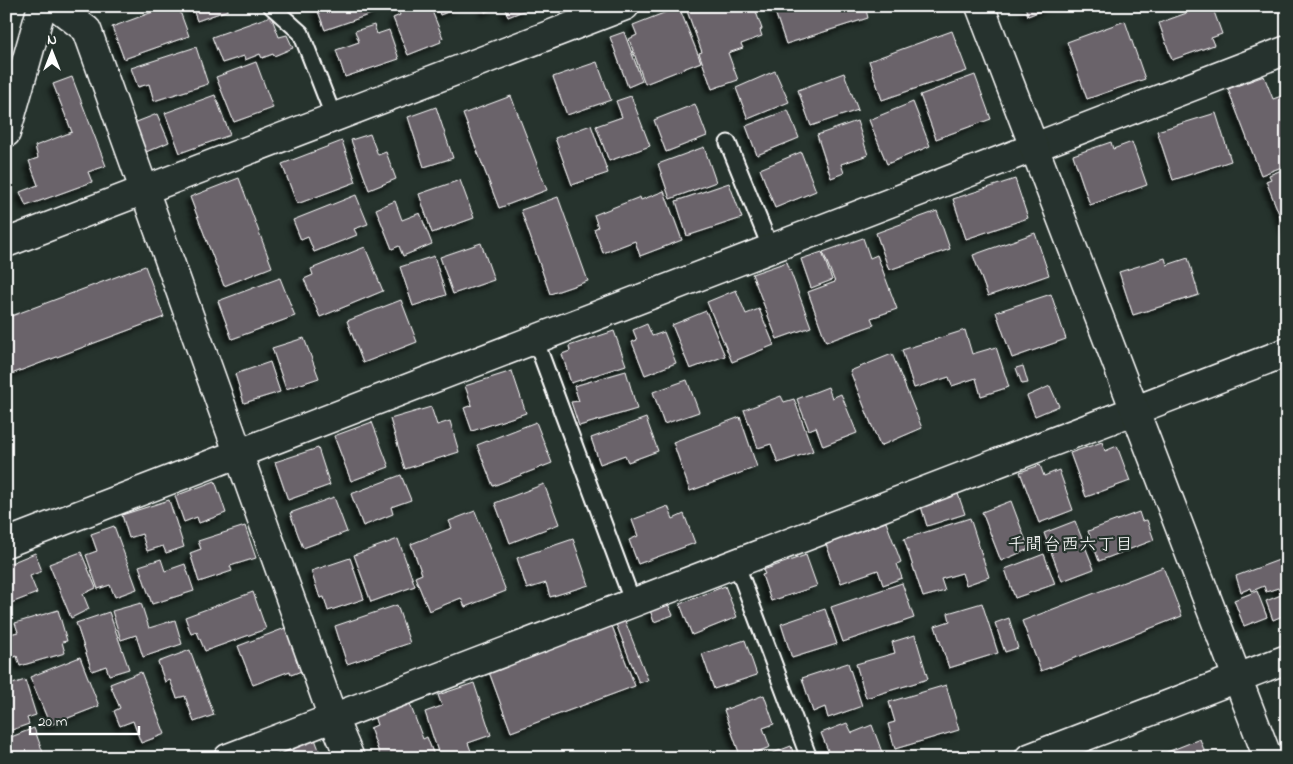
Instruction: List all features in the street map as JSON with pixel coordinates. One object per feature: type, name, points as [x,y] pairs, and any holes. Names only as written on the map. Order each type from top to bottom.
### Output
[{"type":"street","points":[[6,133],[42,6]]},
{"type":"street","points":[[56,6],[87,30],[333,718],[350,758]]},
{"type":"street","points":[[6,243],[625,6]]},
{"type":"street","points":[[980,6],[1268,758]]},
{"type":"street","points":[[6,543],[1287,50]]},
{"type":"street","points":[[228,758],[1287,352]]},
{"type":"street","points":[[1029,758],[1287,659]]},
{"type":"lane","points":[[271,6],[301,33],[334,118]]},
{"type":"lane","points":[[728,143],[771,248]]},
{"type":"lane","points":[[535,339],[633,603]]},
{"type":"lane","points":[[736,563],[809,758]]},
{"type":"building","points":[[169,6],[178,6],[189,36],[124,59],[112,27]]},
{"type":"building","points":[[192,6],[227,6],[228,10],[197,21]]},
{"type":"building","points":[[316,6],[375,6],[377,12],[325,30]]},
{"type":"building","points":[[397,6],[430,6],[443,38],[440,39],[441,42],[408,55],[393,18],[400,15]]},
{"type":"building","points":[[437,6],[463,6],[440,15]]},
{"type":"building","points":[[483,6],[500,6],[485,12]]},
{"type":"building","points":[[504,6],[527,6],[528,9],[508,17]]},
{"type":"building","points":[[700,6],[754,6],[762,29],[760,30],[762,36],[741,44],[743,48],[728,53],[738,80],[712,89],[699,53],[702,52],[687,11]]},
{"type":"building","points":[[773,6],[865,6],[868,18],[786,44]]},
{"type":"building","points":[[1025,6],[1053,6],[1028,16]]},
{"type":"building","points":[[1206,6],[1212,6],[1222,34],[1211,38],[1214,45],[1172,60],[1159,23]]},
{"type":"building","points":[[679,7],[701,62],[645,84],[629,39],[637,35],[633,25]]},
{"type":"building","points":[[271,16],[279,37],[287,35],[293,48],[274,56],[273,54],[262,58],[260,54],[245,60],[244,56],[222,63],[212,37]]},
{"type":"building","points":[[1125,21],[1145,79],[1087,99],[1067,42]]},
{"type":"building","points":[[374,25],[377,34],[389,30],[399,59],[345,77],[336,50],[359,42],[355,31]]},
{"type":"building","points":[[952,31],[967,71],[882,100],[869,61]]},
{"type":"building","points":[[624,32],[642,81],[628,87],[610,37]]},
{"type":"building","points":[[196,47],[208,84],[154,101],[149,84],[138,87],[131,68]]},
{"type":"building","points":[[256,62],[273,108],[234,122],[216,77]]},
{"type":"building","points":[[597,62],[611,100],[567,115],[553,77]]},
{"type":"building","points":[[775,71],[789,102],[748,119],[736,88]]},
{"type":"building","points":[[844,73],[858,110],[811,126],[798,90]]},
{"type":"building","points":[[975,75],[991,119],[936,139],[920,95]]},
{"type":"building","points":[[1264,76],[1273,99],[1287,94],[1287,165],[1261,175],[1228,89]]},
{"type":"building","points":[[72,77],[106,166],[88,172],[92,182],[26,206],[20,192],[38,185],[29,161],[38,158],[35,146],[72,132],[53,84]]},
{"type":"building","points":[[215,95],[230,135],[180,153],[165,113]]},
{"type":"building","points":[[511,96],[547,190],[499,208],[463,114]]},
{"type":"building","points":[[631,96],[650,146],[609,161],[596,126],[622,117],[616,101]]},
{"type":"building","points":[[913,102],[930,146],[887,164],[869,120]]},
{"type":"building","points":[[695,104],[707,136],[666,152],[654,120]]},
{"type":"building","points":[[436,107],[453,158],[424,167],[408,117]]},
{"type":"building","points":[[788,110],[799,138],[757,155],[746,126]]},
{"type":"building","points":[[1216,113],[1231,161],[1173,180],[1157,131]]},
{"type":"building","points":[[157,114],[169,142],[146,152],[134,123]]},
{"type":"building","points":[[857,121],[868,155],[841,164],[844,173],[831,178],[817,135]]},
{"type":"building","points":[[591,125],[608,173],[572,185],[555,138]]},
{"type":"building","points":[[370,134],[378,155],[386,152],[396,179],[369,190],[351,140]]},
{"type":"building","points":[[342,141],[356,182],[297,204],[282,164]]},
{"type":"building","points":[[1111,142],[1113,149],[1132,142],[1147,185],[1090,205],[1073,155]]},
{"type":"building","points":[[704,147],[716,182],[670,199],[658,164]]},
{"type":"building","points":[[801,152],[816,191],[775,208],[760,169]]},
{"type":"building","points":[[1287,168],[1287,234],[1266,181],[1271,179],[1269,175]]},
{"type":"building","points":[[239,178],[272,267],[224,286],[190,197]]},
{"type":"building","points":[[1015,179],[1028,218],[966,239],[953,199]]},
{"type":"building","points":[[460,180],[474,218],[432,233],[419,194]]},
{"type":"building","points":[[729,183],[742,218],[687,236],[676,201]]},
{"type":"building","points":[[664,191],[682,240],[640,256],[635,241],[603,253],[594,229],[598,227],[594,215],[640,197],[641,200]]},
{"type":"building","points":[[356,195],[368,224],[354,229],[357,235],[314,252],[308,237],[301,240],[293,220]]},
{"type":"building","points":[[558,197],[588,281],[550,294],[521,210]]},
{"type":"building","points":[[395,201],[402,220],[420,213],[432,244],[403,256],[399,246],[392,249],[376,209]]},
{"type":"building","points":[[937,211],[950,249],[889,270],[876,233]]},
{"type":"building","points":[[1035,233],[1049,275],[988,296],[973,255]]},
{"type":"building","points":[[863,238],[870,258],[877,255],[897,309],[871,318],[874,325],[826,342],[808,292],[835,282],[823,252]]},
{"type":"building","points":[[481,243],[494,280],[453,294],[440,257]]},
{"type":"building","points":[[365,247],[383,291],[320,317],[304,279],[313,275],[311,269]]},
{"type":"building","points":[[822,252],[832,280],[811,288],[801,259]]},
{"type":"building","points":[[434,256],[446,295],[413,306],[400,267]]},
{"type":"building","points":[[1165,258],[1167,265],[1188,258],[1199,295],[1133,315],[1119,272]]},
{"type":"building","points":[[787,262],[811,327],[777,339],[752,274]]},
{"type":"building","points":[[145,266],[164,317],[6,376],[6,318]]},
{"type":"building","points":[[280,278],[295,316],[232,339],[218,301]]},
{"type":"building","points":[[736,290],[746,314],[759,309],[774,345],[732,362],[707,302]]},
{"type":"building","points":[[1051,294],[1066,339],[1012,358],[996,312]]},
{"type":"building","points":[[401,300],[417,342],[363,363],[347,321]]},
{"type":"building","points":[[706,311],[725,356],[690,369],[672,325]]},
{"type":"building","points":[[647,324],[652,336],[664,332],[676,363],[645,375],[632,342],[637,340],[633,330]]},
{"type":"building","points":[[965,330],[972,354],[996,347],[1009,387],[981,396],[976,378],[952,386],[949,377],[914,388],[902,350]]},
{"type":"building","points":[[614,331],[626,365],[571,383],[562,354],[570,351],[569,346]]},
{"type":"building","points":[[304,338],[319,378],[286,389],[272,348]]},
{"type":"building","points":[[892,354],[922,428],[880,446],[850,371]]},
{"type":"building","points":[[270,362],[280,392],[244,403],[235,374]]},
{"type":"building","points":[[1023,366],[1028,383],[1022,384],[1016,368]]},
{"type":"building","points":[[512,371],[526,413],[472,431],[464,408],[472,405],[465,386]]},
{"type":"building","points":[[626,371],[637,409],[579,426],[571,402],[579,401],[574,386]]},
{"type":"building","points":[[687,380],[699,412],[664,424],[653,392]]},
{"type":"building","points":[[1050,386],[1059,406],[1035,416],[1027,396]]},
{"type":"building","points":[[828,387],[832,398],[841,394],[857,433],[823,446],[816,427],[809,430],[797,399]]},
{"type":"building","points":[[781,396],[784,402],[794,399],[813,451],[778,463],[771,444],[758,448],[744,410]]},
{"type":"building","points":[[431,407],[437,425],[450,421],[459,452],[405,469],[390,419]]},
{"type":"building","points":[[740,417],[757,467],[690,491],[673,442]]},
{"type":"building","points":[[646,418],[658,451],[628,462],[625,455],[600,464],[591,438]]},
{"type":"building","points":[[372,422],[389,467],[351,481],[334,436]]},
{"type":"building","points":[[536,422],[552,463],[493,486],[477,445]]},
{"type":"building","points":[[1102,442],[1105,451],[1117,446],[1130,481],[1086,497],[1070,453]]},
{"type":"building","points":[[318,448],[330,485],[288,500],[275,462]]},
{"type":"building","points":[[1040,465],[1044,476],[1059,470],[1073,510],[1039,523],[1020,472]]},
{"type":"building","points":[[401,475],[411,500],[391,507],[393,514],[363,526],[351,494]]},
{"type":"building","points":[[215,481],[226,513],[199,523],[197,517],[184,522],[175,496]]},
{"type":"building","points":[[544,484],[559,524],[510,543],[495,503]]},
{"type":"building","points":[[958,494],[965,514],[927,526],[921,506]]},
{"type":"building","points":[[334,497],[347,532],[303,548],[290,513]]},
{"type":"building","points":[[169,500],[184,547],[166,553],[163,546],[147,551],[142,534],[129,538],[122,515]]},
{"type":"building","points":[[1011,501],[1029,549],[1001,561],[982,512]]},
{"type":"building","points":[[668,506],[673,519],[684,514],[695,543],[638,564],[629,540],[638,536],[632,520]]},
{"type":"building","points":[[475,511],[506,591],[465,607],[461,598],[429,611],[415,577],[422,574],[411,544],[452,528],[449,521]]},
{"type":"building","points":[[1139,512],[1142,521],[1147,520],[1154,540],[1099,561],[1088,531]]},
{"type":"building","points":[[970,518],[989,577],[966,585],[962,573],[941,579],[945,591],[923,597],[904,539]]},
{"type":"building","points":[[1075,521],[1094,569],[1062,581],[1044,533]]},
{"type":"building","points":[[886,522],[901,562],[897,564],[902,578],[883,585],[878,570],[841,583],[826,544]]},
{"type":"building","points":[[114,526],[137,589],[115,597],[110,585],[98,589],[86,555],[97,551],[91,534]]},
{"type":"building","points":[[245,526],[256,558],[230,566],[232,571],[199,582],[190,553],[201,549],[198,541]]},
{"type":"building","points":[[398,539],[415,586],[371,602],[354,555]]},
{"type":"building","points":[[573,539],[589,585],[550,597],[546,583],[527,589],[517,558]]},
{"type":"building","points":[[81,552],[96,588],[83,594],[89,609],[71,618],[49,564]]},
{"type":"building","points":[[35,553],[42,571],[30,576],[37,593],[6,605],[6,565]]},
{"type":"building","points":[[1044,554],[1055,584],[1015,598],[1005,569]]},
{"type":"building","points":[[806,555],[817,586],[771,601],[762,575],[765,574],[763,570]]},
{"type":"building","points":[[1287,557],[1287,614],[1273,620],[1266,601],[1281,595],[1278,588],[1266,592],[1264,586],[1252,591],[1251,588],[1241,592],[1236,576]]},
{"type":"building","points":[[350,558],[364,599],[328,611],[324,597],[320,598],[311,571]]},
{"type":"building","points":[[161,559],[165,571],[185,564],[194,591],[152,604],[139,566]]},
{"type":"building","points":[[1163,567],[1182,616],[1041,671],[1022,621]]},
{"type":"building","points":[[902,583],[914,618],[843,642],[831,607]]},
{"type":"building","points":[[725,586],[737,617],[692,635],[680,604]]},
{"type":"building","points":[[1257,591],[1267,617],[1244,626],[1234,600]]},
{"type":"building","points":[[253,592],[266,629],[205,651],[197,632],[191,634],[185,617]]},
{"type":"building","points":[[141,603],[149,628],[175,620],[182,644],[143,657],[136,635],[121,640],[112,611]]},
{"type":"building","points":[[982,603],[998,653],[949,668],[935,626],[950,621],[948,613]]},
{"type":"building","points":[[668,604],[673,615],[654,622],[650,610]]},
{"type":"building","points":[[397,605],[410,643],[347,664],[335,626]]},
{"type":"building","points":[[825,609],[837,644],[792,658],[781,624]]},
{"type":"building","points":[[58,610],[67,641],[62,642],[65,653],[20,666],[17,656],[6,660],[6,635],[18,632],[15,623]]},
{"type":"building","points":[[109,612],[129,669],[109,675],[106,666],[92,671],[76,623]]},
{"type":"building","points":[[1009,618],[1018,648],[1005,652],[995,623]]},
{"type":"building","points":[[625,621],[648,680],[639,683],[616,624]]},
{"type":"building","points":[[612,626],[635,686],[511,732],[489,672]]},
{"type":"building","points":[[288,627],[304,670],[291,675],[290,671],[253,685],[238,646]]},
{"type":"building","points":[[915,635],[928,679],[866,698],[856,664],[895,653],[892,642]]},
{"type":"building","points":[[745,640],[757,675],[714,689],[702,654]]},
{"type":"building","points":[[190,650],[214,715],[194,722],[185,696],[177,698],[170,680],[165,682],[158,662]]},
{"type":"building","points":[[80,657],[99,706],[50,725],[30,677]]},
{"type":"building","points":[[848,663],[862,706],[828,718],[825,707],[813,712],[802,678]]},
{"type":"building","points":[[141,672],[165,734],[141,743],[133,721],[120,726],[114,711],[120,708],[110,684]]},
{"type":"building","points":[[25,680],[36,715],[27,718],[29,724],[6,732],[6,686]]},
{"type":"building","points":[[474,683],[491,735],[468,743],[471,751],[448,758],[440,758],[425,712],[442,706],[438,695]]},
{"type":"building","points":[[946,685],[959,730],[895,749],[888,724],[895,722],[889,702]]},
{"type":"building","points":[[764,695],[774,724],[763,728],[770,747],[741,758],[724,710]]},
{"type":"building","points":[[410,704],[423,739],[427,737],[435,758],[381,758],[370,728],[377,725],[374,716]]},
{"type":"building","points":[[847,723],[852,733],[872,725],[883,755],[876,758],[831,758],[821,733]]},
{"type":"building","points":[[34,728],[45,758],[6,758],[6,739]]},
{"type":"building","points":[[315,739],[322,758],[272,758],[271,755]]},
{"type":"building","points":[[1200,739],[1207,758],[1152,758]]},
{"type":"building","points":[[791,746],[795,758],[760,758]]},
{"type":"district","name":"千間台西六丁目","points":[[1070,546]]}]
